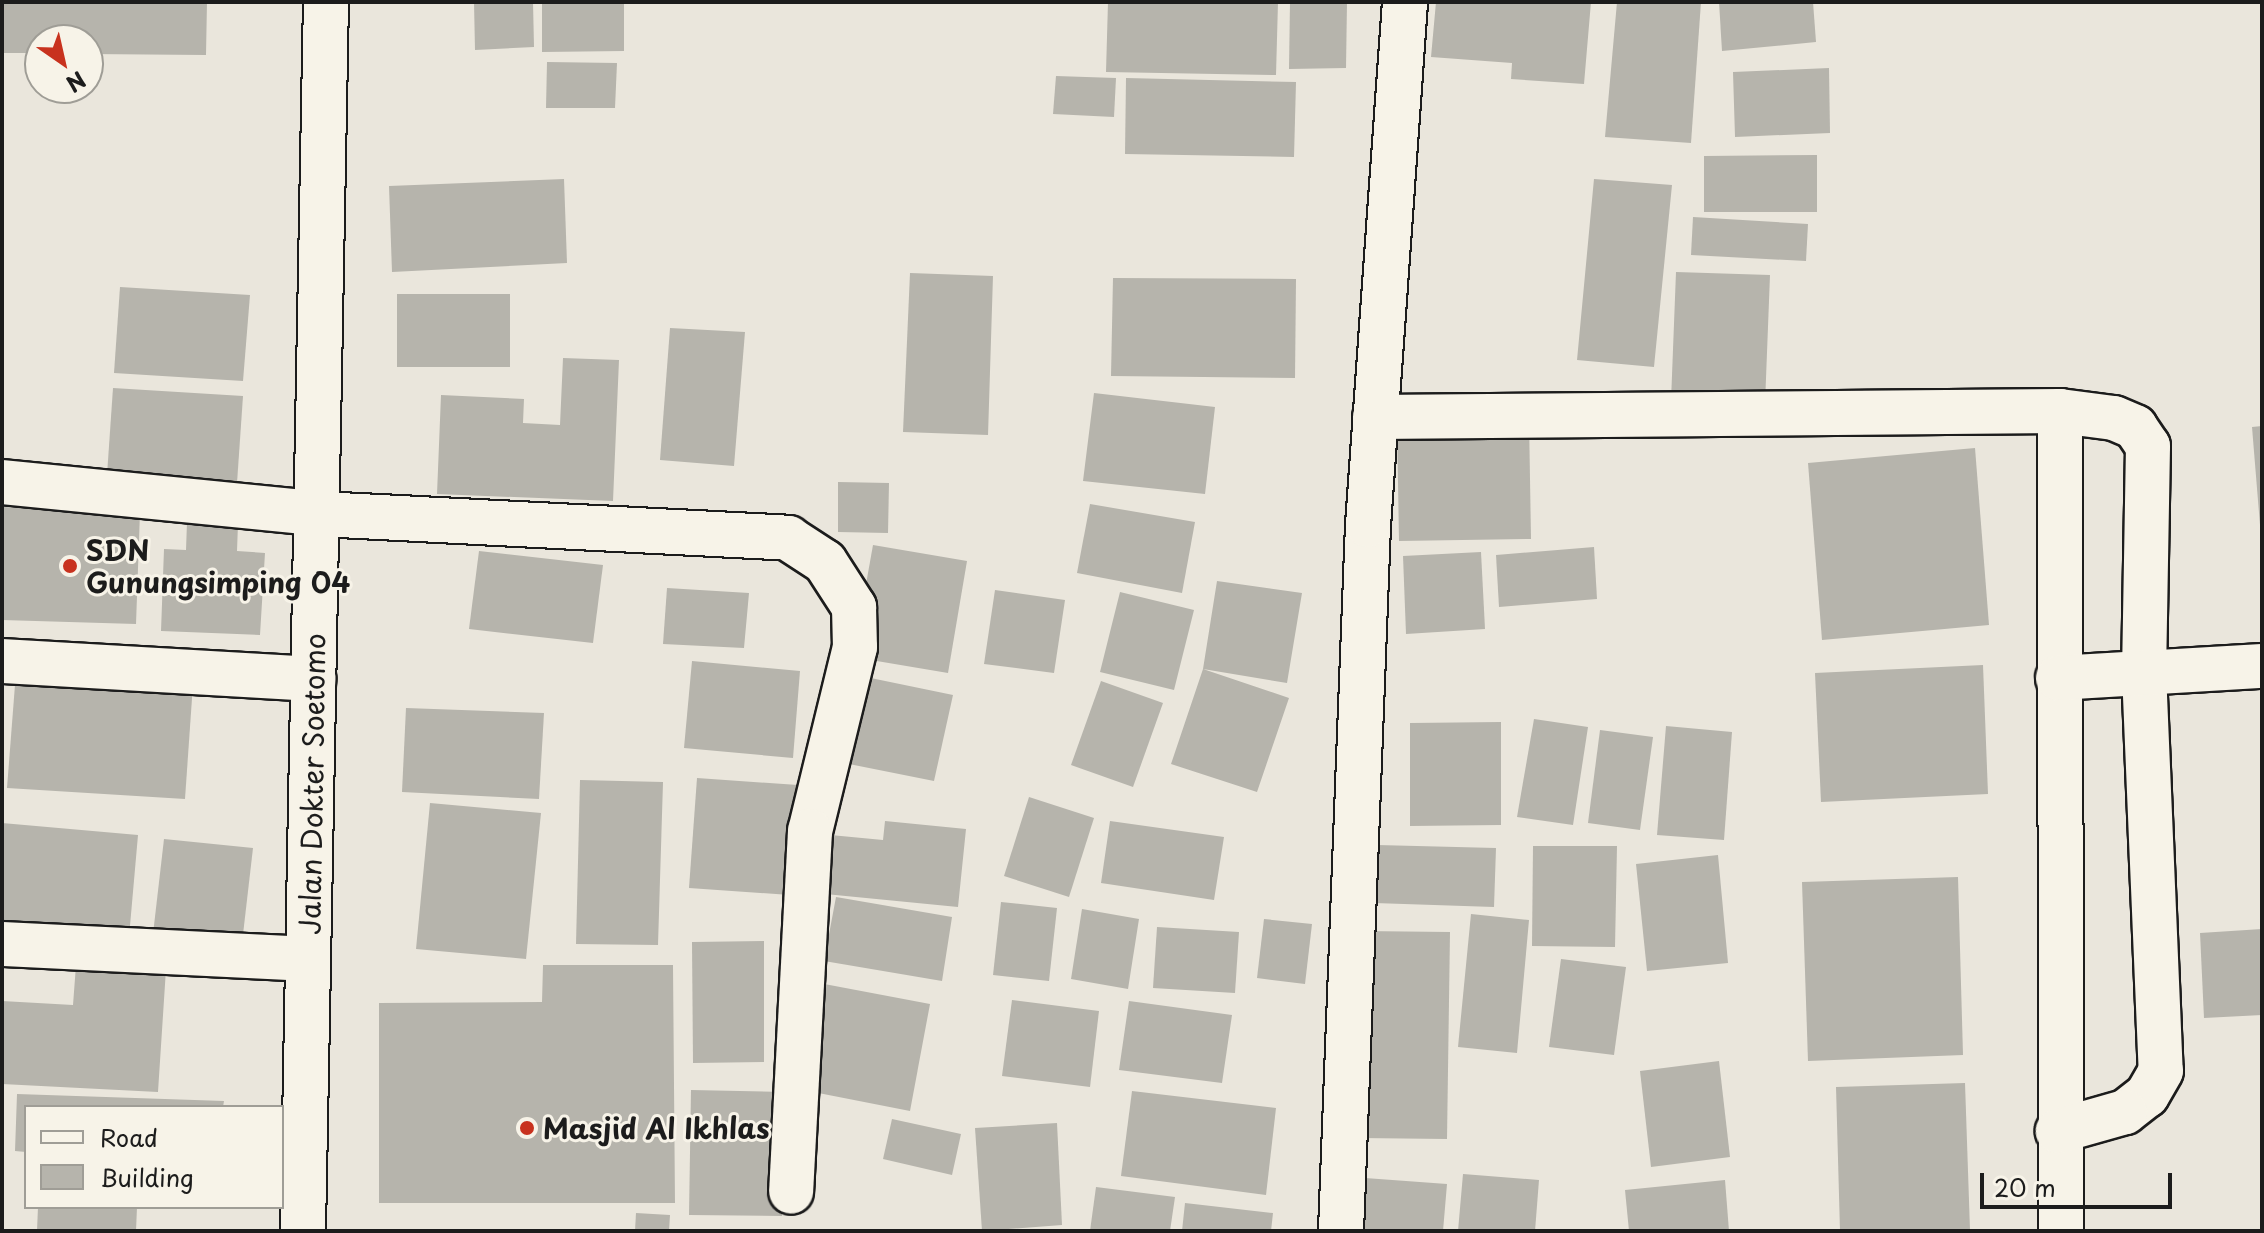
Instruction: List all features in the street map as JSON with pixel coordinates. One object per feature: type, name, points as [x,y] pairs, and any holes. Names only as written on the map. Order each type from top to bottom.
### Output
[{"type":"street","name":"Jalan Dokter Soetomo","points":[[303,1231],[313,679],[320,514],[326,2]]},
{"type":"street","points":[[1341,1231],[1375,417],[1405,2]]},
{"type":"street","points":[[1375,417],[2060,411],[2114,418],[2135,427],[2148,446],[2144,672],[2161,1071],[2147,1095],[2125,1112],[2058,1131]]},
{"type":"street","points":[[2060,411],[2058,1131],[2061,1231]]},
{"type":"street","points":[[2,482],[320,514],[788,538],[825,562],[854,607],[855,647],[810,831],[791,1192]]},
{"type":"street","points":[[2,661],[313,679]]},
{"type":"street","points":[[2058,678],[2262,666]]},
{"type":"street","points":[[2,944],[308,959]]},
{"type":"building","points":[[2,2],[207,2],[206,55],[104,54],[104,24],[24,24],[24,53],[2,53]]},
{"type":"building","points":[[474,2],[533,2],[534,47],[475,50]]},
{"type":"building","points":[[542,2],[624,2],[624,51],[542,52]]},
{"type":"building","points":[[1108,2],[1278,2],[1276,75],[1106,72]]},
{"type":"building","points":[[1290,2],[1347,2],[1346,68],[1289,69]]},
{"type":"building","points":[[1436,2],[1591,2],[1584,84],[1511,79],[1512,63],[1431,57]]},
{"type":"building","points":[[1617,2],[1701,2],[1691,143],[1605,137]]},
{"type":"building","points":[[1719,2],[1813,2],[1816,42],[1722,51]]},
{"type":"building","points":[[547,62],[617,63],[615,108],[546,108]]},
{"type":"building","points":[[1829,68],[1830,133],[1735,137],[1733,72]]},
{"type":"building","points":[[1056,76],[1116,78],[1114,117],[1053,114]]},
{"type":"building","points":[[1126,78],[1296,82],[1294,157],[1125,154]]},
{"type":"building","points":[[1817,155],[1817,212],[1704,212],[1704,156]]},
{"type":"building","points":[[564,179],[567,263],[392,272],[389,186]]},
{"type":"building","points":[[1594,179],[1672,185],[1654,367],[1577,360]]},
{"type":"building","points":[[1693,217],[1808,224],[1806,261],[1691,255]]},
{"type":"building","points":[[1676,272],[1770,275],[1765,404],[1671,401]]},
{"type":"building","points":[[910,273],[993,276],[988,435],[903,432]]},
{"type":"building","points":[[1113,278],[1296,279],[1295,378],[1111,376]]},
{"type":"building","points":[[120,287],[250,295],[243,381],[114,373]]},
{"type":"building","points":[[397,294],[510,294],[510,367],[397,367]]},
{"type":"building","points":[[670,328],[745,332],[734,466],[660,460]]},
{"type":"building","points":[[563,358],[619,360],[613,501],[437,494],[441,395],[524,399],[523,423],[560,425]]},
{"type":"building","points":[[113,388],[243,396],[237,483],[107,475]]},
{"type":"building","points":[[1094,393],[1215,407],[1205,494],[1083,481]]},
{"type":"building","points":[[1529,419],[1531,539],[1399,541],[1397,422]]},
{"type":"building","points":[[2262,426],[2262,525],[2260,525],[2252,427]]},
{"type":"building","points":[[1975,448],[1989,625],[1822,640],[1808,463]]},
{"type":"building","points":[[838,482],[889,483],[888,533],[838,532]]},
{"type":"building","points":[[1090,504],[1195,522],[1182,593],[1077,573]]},
{"type":"building","name":"SDN Gunungsimping 04","points":[[2,507],[140,512],[136,624],[2,620]]},
{"type":"building","name":"SDN Gunungsimping 04","points":[[187,522],[238,524],[237,551],[265,553],[260,635],[161,631],[164,549],[186,550]]},
{"type":"building","points":[[873,545],[967,561],[948,673],[853,657]]},
{"type":"building","points":[[1594,547],[1597,599],[1499,607],[1496,555]]},
{"type":"building","points":[[479,551],[603,565],[593,643],[469,629]]},
{"type":"building","points":[[1481,552],[1485,629],[1406,634],[1403,556]]},
{"type":"building","points":[[1217,581],[1302,593],[1287,683],[1203,669]]},
{"type":"building","points":[[667,588],[749,593],[744,648],[663,644]]},
{"type":"building","points":[[995,590],[1065,600],[1054,673],[984,664]]},
{"type":"building","points":[[1120,592],[1194,610],[1174,690],[1100,672]]},
{"type":"building","points":[[692,661],[800,671],[793,758],[684,748]]},
{"type":"building","points":[[1983,665],[1988,794],[1821,802],[1815,673]]},
{"type":"building","points":[[1203,669],[1289,698],[1257,792],[1171,764]]},
{"type":"building","points":[[16,672],[193,684],[185,799],[7,788]]},
{"type":"building","points":[[861,676],[953,695],[934,781],[844,763]]},
{"type":"building","points":[[1101,681],[1163,703],[1133,787],[1071,765]]},
{"type":"building","points":[[406,708],[544,713],[539,799],[402,792]]},
{"type":"building","points":[[1534,719],[1588,727],[1573,825],[1517,817]]},
{"type":"building","points":[[1501,722],[1501,825],[1410,826],[1410,723]]},
{"type":"building","points":[[1666,726],[1732,732],[1724,840],[1657,835]]},
{"type":"building","points":[[1600,730],[1653,737],[1640,830],[1588,823]]},
{"type":"building","points":[[697,778],[798,785],[790,895],[689,888]]},
{"type":"building","points":[[580,780],[663,782],[658,945],[576,944]]},
{"type":"building","points":[[1029,797],[1094,818],[1069,897],[1004,876]]},
{"type":"building","points":[[430,803],[541,813],[526,959],[416,949]]},
{"type":"building","points":[[885,821],[966,829],[958,907],[815,893],[820,834],[883,840]]},
{"type":"building","points":[[1110,821],[1224,837],[1214,900],[1101,883]]},
{"type":"building","points":[[2,823],[138,835],[129,937],[2,926]]},
{"type":"building","points":[[164,839],[253,848],[242,943],[153,934]]},
{"type":"building","points":[[1377,845],[1496,848],[1494,907],[1374,903]]},
{"type":"building","points":[[1533,846],[1617,846],[1615,947],[1532,946]]},
{"type":"building","points":[[1718,855],[1728,963],[1647,971],[1636,864]]},
{"type":"building","points":[[1958,877],[1963,1055],[1808,1061],[1802,882]]},
{"type":"building","points":[[836,897],[952,917],[942,981],[824,961]]},
{"type":"building","points":[[1001,902],[1057,908],[1049,981],[993,975]]},
{"type":"building","points":[[1082,909],[1139,919],[1128,989],[1071,979]]},
{"type":"building","points":[[1471,914],[1529,920],[1517,1053],[1458,1047]]},
{"type":"building","points":[[1264,919],[1312,924],[1305,984],[1257,978]]},
{"type":"building","points":[[1157,927],[1239,932],[1235,993],[1153,988]]},
{"type":"building","points":[[2262,929],[2262,1015],[2204,1018],[2200,933]]},
{"type":"building","points":[[1361,931],[1450,932],[1447,1139],[1359,1138]]},
{"type":"building","points":[[764,941],[764,1062],[693,1063],[692,942]]},
{"type":"building","points":[[1561,959],[1626,967],[1614,1055],[1549,1047]]},
{"type":"building","points":[[76,965],[166,969],[158,1092],[2,1084],[2,1001],[73,1005]]},
{"type":"building","name":"Masjid Al Ikhlas","points":[[543,965],[673,965],[675,1203],[379,1203],[379,1003],[542,1002]]},
{"type":"building","points":[[819,983],[930,1004],[910,1111],[798,1089]]},
{"type":"building","points":[[1012,1000],[1099,1011],[1090,1087],[1002,1076]]},
{"type":"building","points":[[1129,1001],[1232,1015],[1222,1083],[1119,1070]]},
{"type":"building","points":[[1719,1061],[1730,1157],[1651,1167],[1640,1071]]},
{"type":"building","points":[[1965,1083],[1970,1230],[1840,1231],[1836,1087]]},
{"type":"building","points":[[691,1090],[785,1092],[782,1216],[689,1215]]},
{"type":"building","points":[[1132,1091],[1276,1108],[1266,1195],[1121,1176]]},
{"type":"building","points":[[17,1094],[224,1101],[223,1105],[24,1105],[24,1152],[15,1151]]},
{"type":"building","points":[[892,1119],[961,1134],[952,1175],[883,1159]]},
{"type":"building","points":[[1057,1123],[1062,1225],[982,1231],[975,1128]]},
{"type":"building","points":[[1463,1174],[1539,1180],[1535,1231],[1458,1231]]},
{"type":"building","points":[[1365,1178],[1447,1184],[1443,1231],[1361,1231]]},
{"type":"building","points":[[1725,1180],[1729,1231],[1629,1231],[1625,1190]]},
{"type":"building","points":[[1096,1187],[1175,1197],[1170,1231],[1090,1231]]},
{"type":"building","points":[[1185,1203],[1273,1213],[1271,1231],[1182,1231]]},
{"type":"building","points":[[38,1209],[137,1209],[136,1231],[37,1231]]},
{"type":"building","points":[[636,1213],[670,1215],[669,1231],[635,1231]]},
{"type":"place","name":"SDN Gunungsimping 04","points":[[70,566]]},
{"type":"place","name":"Masjid Al Ikhlas","points":[[527,1128]]}]
